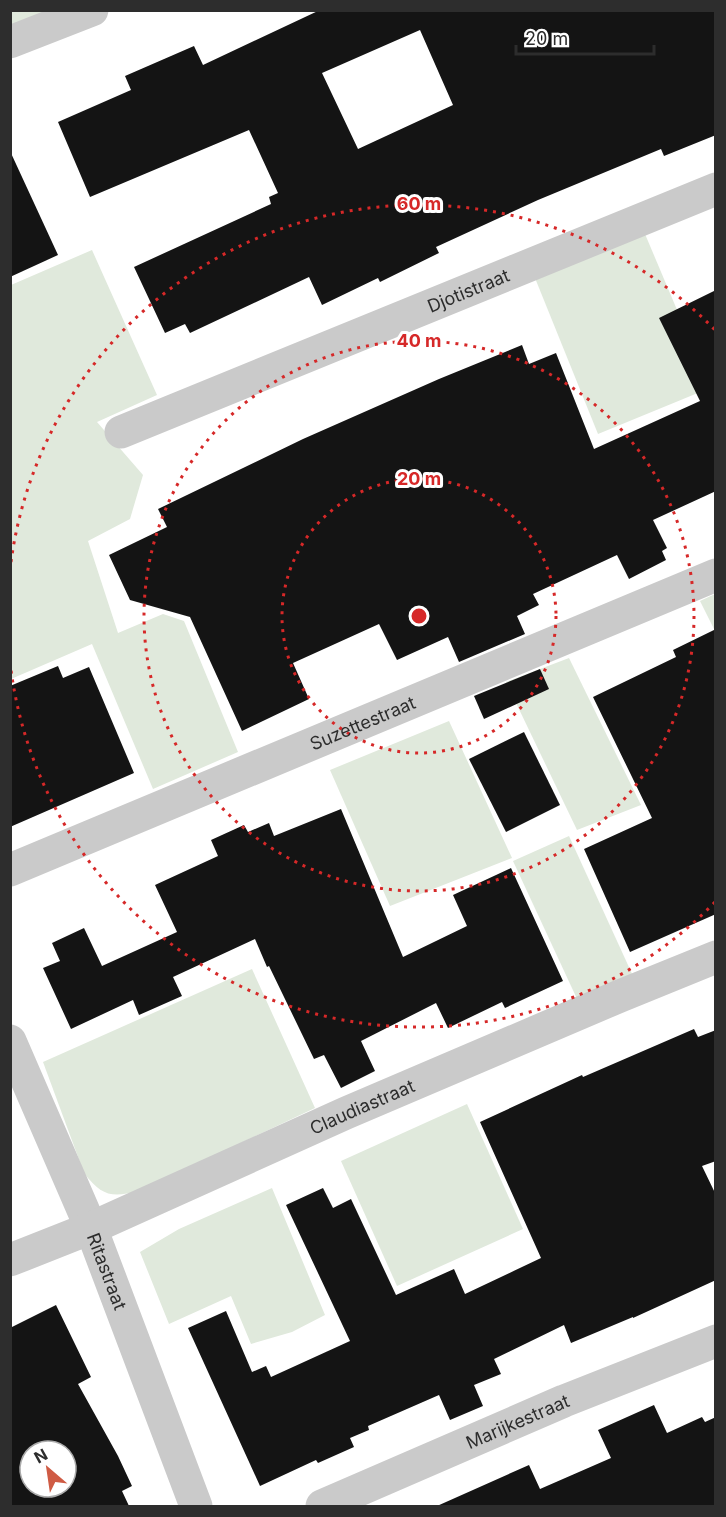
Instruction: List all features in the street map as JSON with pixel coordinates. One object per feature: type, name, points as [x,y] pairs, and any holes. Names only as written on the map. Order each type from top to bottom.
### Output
[{"type":"street","points":[[10,42],[92,10]]},
{"type":"street","name":"Djotistraat","points":[[121,432],[716,189]]},
{"type":"street","name":"Suzettestraat","points":[[10,870],[716,575]]},
{"type":"street","name":"Claudiastraat","points":[[10,1260],[92,1228],[346,1113],[609,1000],[716,957]]},
{"type":"street","name":"Ritastraat","points":[[10,1041],[92,1228],[196,1506]]},
{"type":"street","name":"Marijkestraat","points":[[322,1506],[564,1401],[716,1341]]},
{"type":"shaded area","points":[[11,11],[51,11],[11,26]]},
{"type":"shaded area","points":[[645,234],[710,388],[598,434],[535,278]]},
{"type":"shaded area","points":[[92,250],[157,395],[97,422],[143,475],[130,519],[88,541],[118,633],[163,614],[184,621],[238,752],[153,789],[92,644],[11,679],[11,285]]},
{"type":"shaded area","points":[[715,594],[715,631],[700,601]]},
{"type":"shaded area","points":[[569,658],[641,805],[577,830],[506,682]]},
{"type":"shaded area","points":[[449,721],[512,858],[390,906],[330,770]]},
{"type":"shaded area","points":[[569,836],[633,976],[578,1001],[513,861]]},
{"type":"shaded area","points":[[252,969],[315,1108],[139,1191],[114,1194],[102,1191],[84,1173],[43,1062]]},
{"type":"shaded area","points":[[467,1104],[523,1229],[397,1286],[341,1161]]},
{"type":"shaded area","points":[[272,1188],[325,1315],[292,1332],[251,1344],[231,1296],[169,1324],[140,1252],[179,1229]]},
{"type":"building","points":[[320,10],[716,10],[716,135],[664,156],[661,149],[538,200],[436,247],[439,253],[380,282],[378,278],[322,305],[309,277],[190,333],[185,324],[165,333],[134,267],[271,204],[269,197],[278,193],[249,130],[90,197],[58,122],[131,90],[125,76],[194,46],[203,65]],"holes":[[[420,30],[453,105],[358,149],[322,73]]]},
{"type":"building","points":[[10,151],[58,255],[10,277]]},
{"type":"building","points":[[716,290],[716,491],[653,520],[667,548],[662,551],[666,560],[629,579],[617,555],[533,594],[539,605],[517,616],[525,634],[459,662],[448,637],[397,660],[379,624],[293,663],[309,699],[242,731],[190,617],[130,600],[109,555],[167,527],[158,509],[303,439],[522,345],[529,364],[556,353],[594,449],[700,401],[659,318]]},
{"type":"building","points":[[716,629],[716,914],[630,952],[584,849],[652,818],[593,697],[676,657],[673,650]]},
{"type":"building","points":[[58,666],[63,678],[89,667],[134,773],[10,827],[10,686]]},
{"type":"building","points":[[540,669],[549,689],[484,719],[474,696]]},
{"type":"building","points":[[524,732],[560,805],[506,832],[469,759]]},
{"type":"building","points":[[341,809],[403,957],[467,926],[453,895],[511,868],[563,981],[505,1008],[502,1002],[448,1028],[436,1003],[361,1041],[375,1071],[341,1088],[324,1055],[314,1059],[255,939],[173,977],[182,996],[139,1015],[133,1000],[71,1029],[43,968],[60,961],[52,943],[84,928],[102,966],[177,932],[155,885],[218,856],[211,840],[244,825],[248,832],[269,823],[274,836]]},
{"type":"building","points":[[694,1029],[698,1037],[716,1030],[716,1161],[702,1166],[716,1195],[716,1280],[571,1343],[564,1325],[494,1359],[501,1374],[474,1385],[483,1406],[450,1420],[439,1395],[368,1426],[369,1430],[350,1438],[354,1447],[318,1463],[316,1460],[260,1486],[188,1328],[226,1311],[252,1372],[266,1366],[271,1377],[350,1341],[286,1205],[323,1188],[333,1208],[351,1199],[396,1295],[454,1269],[465,1294],[541,1258],[480,1122],[582,1075],[583,1077]]},
{"type":"building","points":[[56,1305],[91,1377],[78,1384],[132,1486],[122,1491],[129,1506],[10,1506],[10,1328]]},
{"type":"building","points":[[654,1405],[667,1433],[702,1417],[705,1422],[716,1417],[716,1506],[437,1506],[529,1465],[540,1489],[611,1458],[598,1430]]}]
